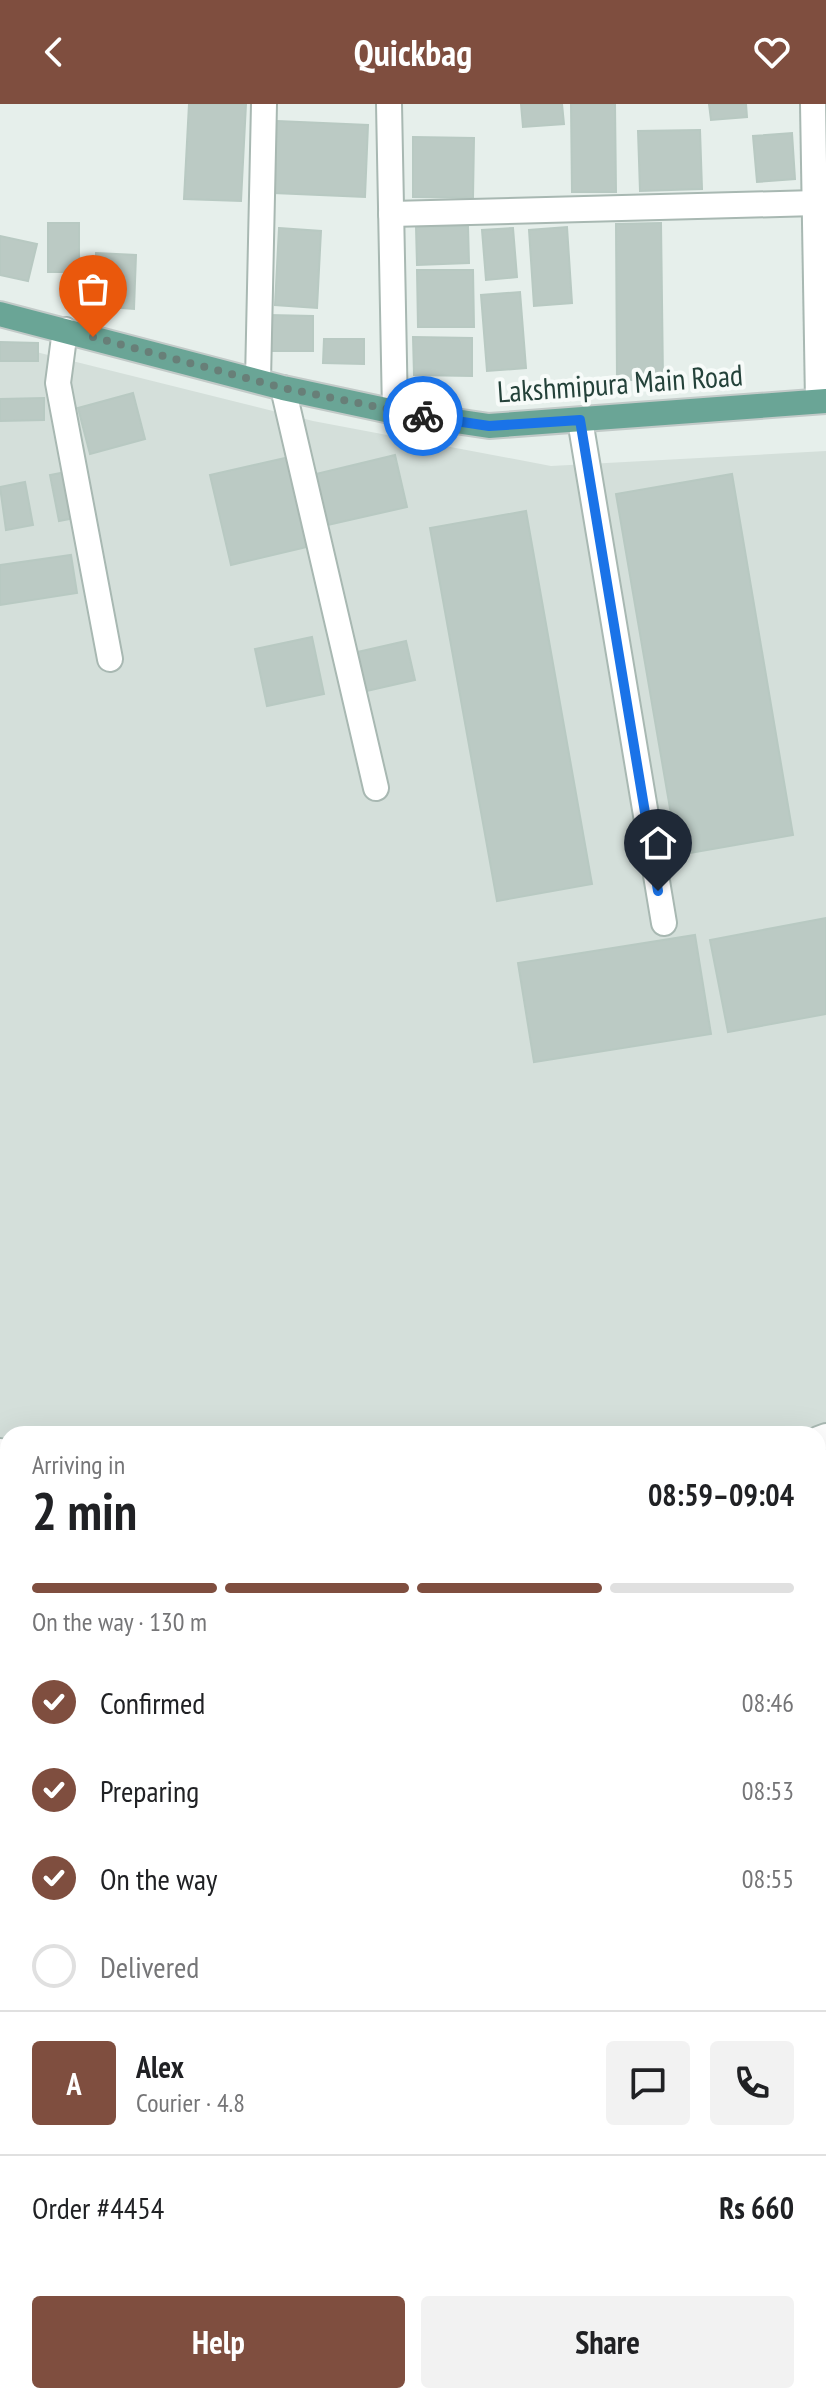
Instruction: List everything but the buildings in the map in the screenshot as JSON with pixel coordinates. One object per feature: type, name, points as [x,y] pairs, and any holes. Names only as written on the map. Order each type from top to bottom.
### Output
[{"type":"main road","name":"Lakshmipura Main Road","points":[[0,314],[283,388],[395,412],[489,426],[822,401]]},
{"type":"street","points":[[258,380],[264,104]]},
{"type":"street","points":[[389,104],[395,412]]},
{"type":"street","points":[[813,104],[822,401]]},
{"type":"street","points":[[391,214],[816,203]]},
{"type":"street","points":[[65,330],[58,383],[110,659]]},
{"type":"street","points":[[283,388],[376,788]]},
{"type":"street","points":[[580,420],[664,923]]},
{"type":"shaded area","points":[[0,343],[313,421],[551,466],[826,451],[826,1426],[0,1426]]},
{"type":"way so far","points":[[93,337],[283,388],[423,416]]},
{"type":"route","points":[[423,416],[489,426],[580,420],[658,891]]}]
